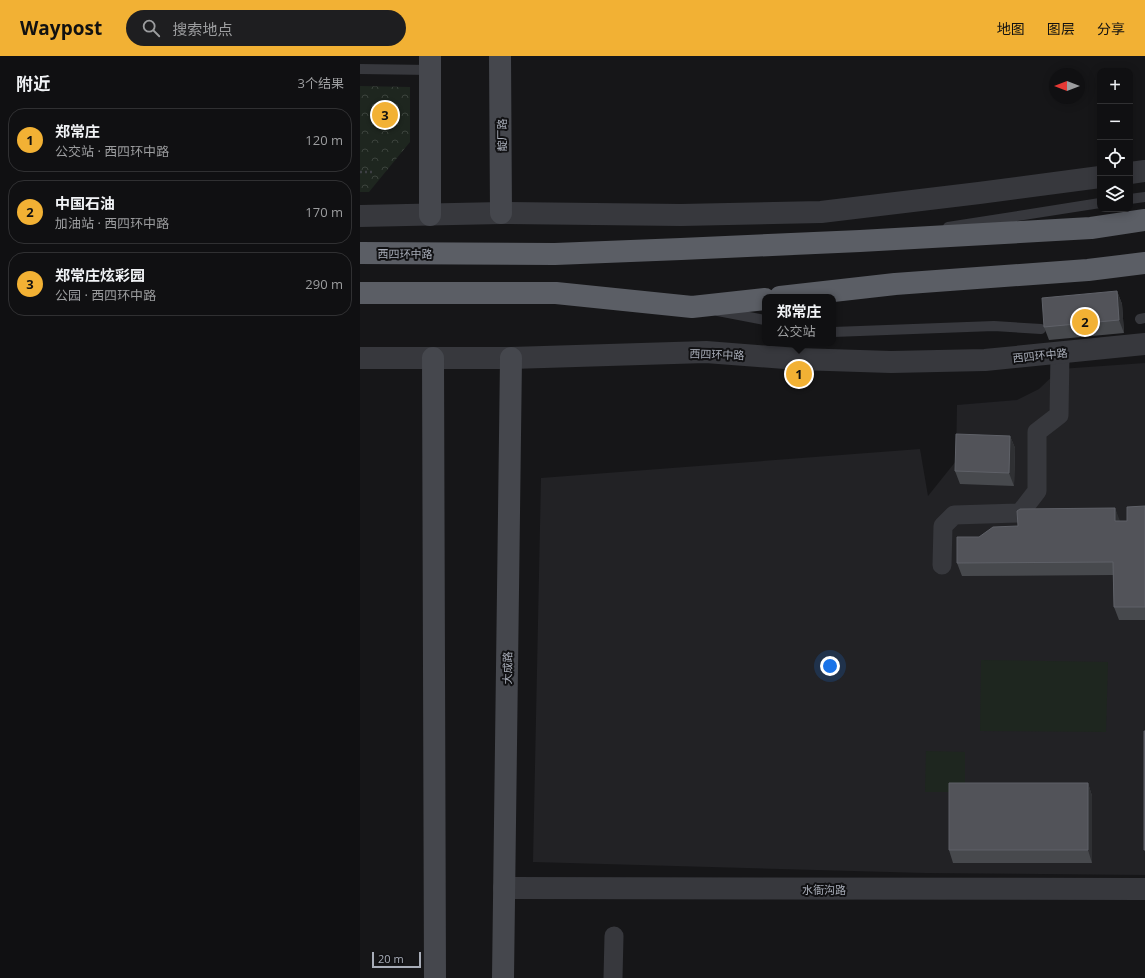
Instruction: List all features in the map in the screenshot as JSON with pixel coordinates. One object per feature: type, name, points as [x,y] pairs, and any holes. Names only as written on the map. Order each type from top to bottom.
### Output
[{"type":"highway","name":"西四环中路","points":[[360,253],[555,254],[860,241],[1090,228],[1145,220]]},
{"type":"highway","points":[[807,294],[895,284],[1088,270],[1145,263]]},
{"type":"highway","points":[[360,293],[556,294],[692,307],[762,299]]},
{"type":"main road","name":"靛厂路","points":[[500,56],[501,213]]},
{"type":"main road","points":[[430,63],[430,215]]},
{"type":"main road","points":[[433,358],[435,978]]},
{"type":"main road","name":"大成路","points":[[502,978],[511,358]]},
{"type":"street","points":[[1133,173],[1145,171]]},
{"type":"street","points":[[360,216],[501,213],[681,215],[821,212],[1097,177]]},
{"type":"street","name":"西四环中路","points":[[360,358],[511,358],[706,352],[798,359],[891,362],[985,360],[1145,344]]},
{"type":"street","points":[[942,565],[943,526],[954,515],[1020,513],[1037,491],[1037,432],[1059,416],[1060,353]]},
{"type":"street","name":"水衙沟路","points":[[504,888],[1145,889]]},
{"type":"street","points":[[613,978],[614,936]]},
{"type":"lane","points":[[360,69],[430,63]]},
{"type":"lane","points":[[1133,199],[1145,197]]},
{"type":"lane","points":[[860,241],[1097,203]]},
{"type":"lane","points":[[692,307],[762,319]]},
{"type":"lane","points":[[836,332],[994,326],[1041,329]]},
{"type":"path","points":[[360,172],[374,172]]},
{"type":"shaded area","points":[[1145,363],[1145,875],[925,873],[533,862],[541,478],[920,449],[928,496],[956,461],[957,405],[1017,400],[1039,389],[1060,369]]},
{"type":"green space","points":[[360,86],[410,87],[410,142],[369,192],[360,192]]},
{"type":"green space","points":[[981,660],[1108,662],[1106,732],[980,731]]},
{"type":"green space","points":[[926,751],[965,752],[965,792],[925,792]]},
{"type":"building","points":[[1117,291],[1119,320],[1044,327],[1042,298]]},
{"type":"building","points":[[956,434],[1010,436],[1009,473],[955,471]]},
{"type":"building","points":[[1145,506],[1145,607],[1114,607],[1113,562],[957,563],[957,537],[979,537],[993,527],[1018,526],[1017,511],[1020,509],[1115,508],[1115,521],[1127,521],[1127,507]]},
{"type":"building","points":[[1145,731],[1145,850],[1144,850]]},
{"type":"building","points":[[949,783],[1088,783],[1088,850],[949,850]]},
{"type":"place","name":"郑常庄炫彩园","points":[[385,115]]},
{"type":"place","name":"中国石油","points":[[1085,322]]},
{"type":"place","name":"郑常庄","points":[[799,374]]}]
